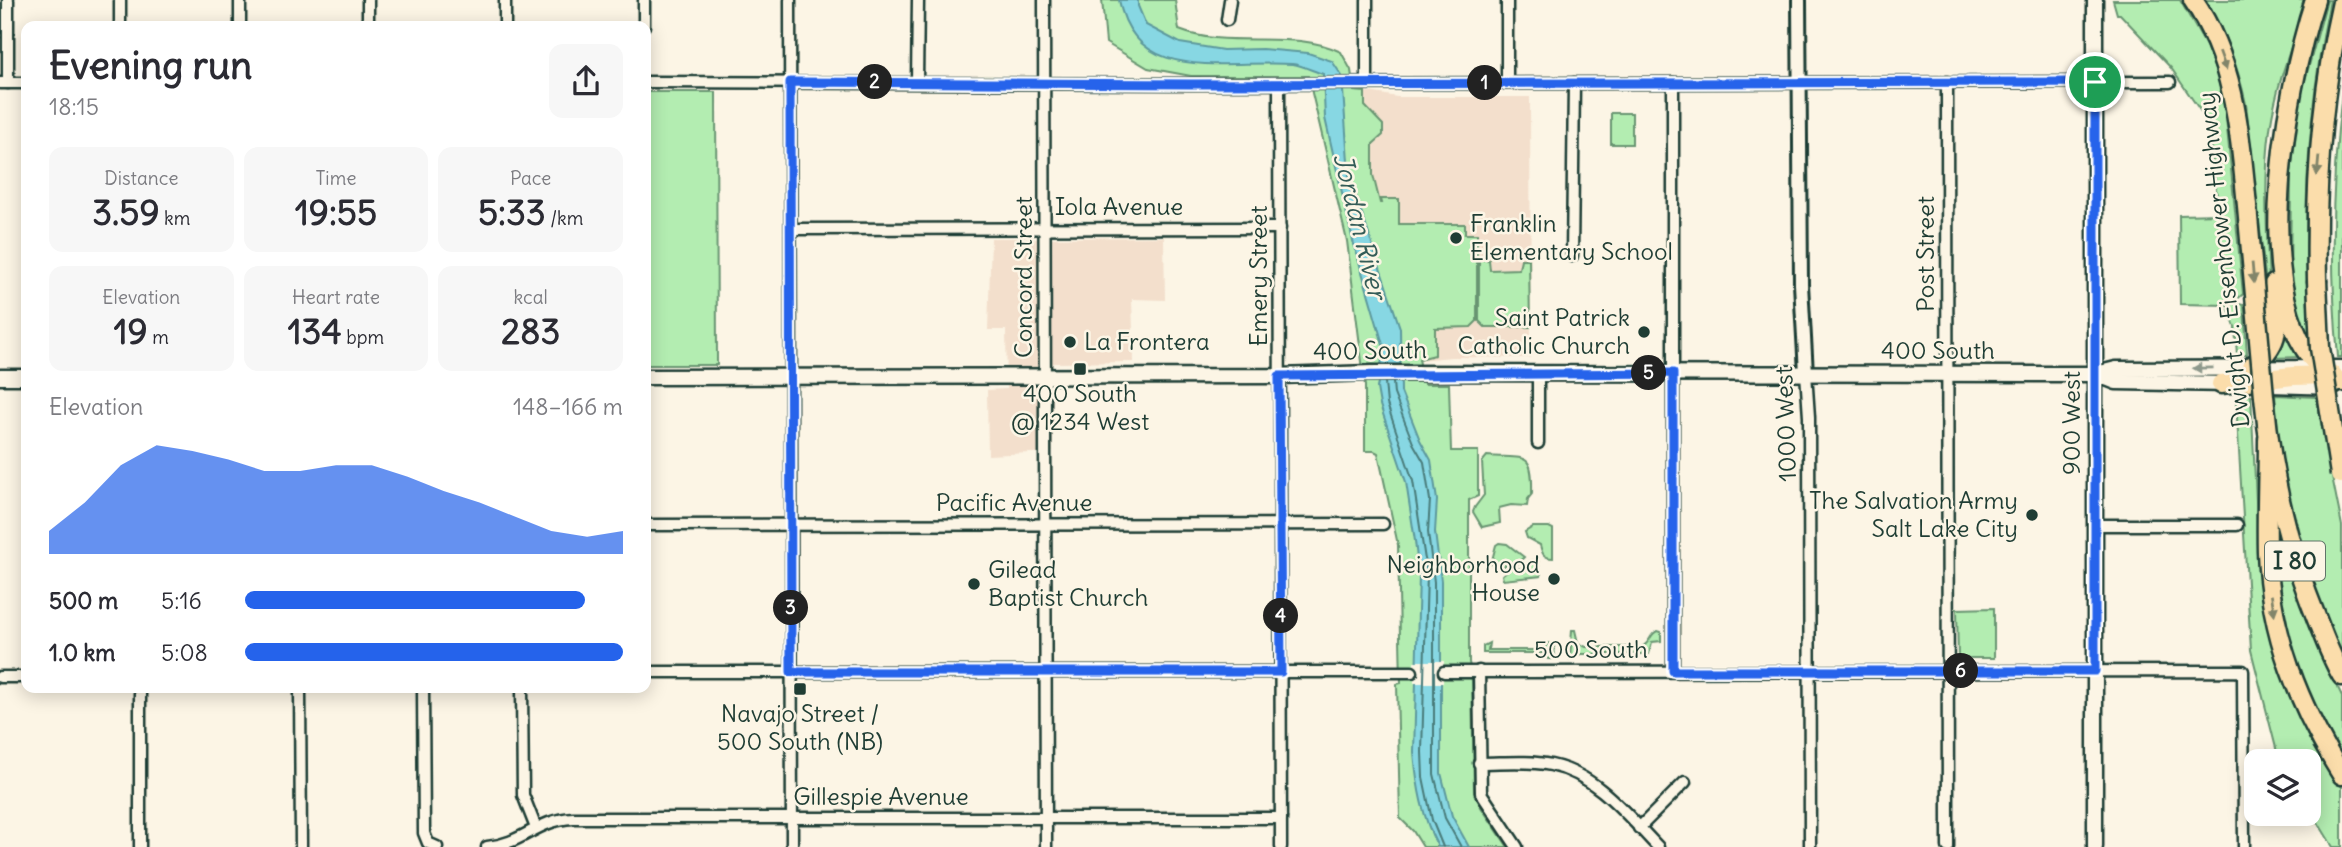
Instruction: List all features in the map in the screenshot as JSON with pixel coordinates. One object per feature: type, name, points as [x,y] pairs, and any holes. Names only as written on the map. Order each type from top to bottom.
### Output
[{"type":"highway","name":"Dwight D. Eisenhower Highway","points":[[2193,0],[2208,24],[2232,88],[2238,115],[2268,439]]},
{"type":"highway","points":[[2315,0],[2306,29],[2280,160],[2279,253],[2288,306],[2309,354],[2338,374]]},
{"type":"highway","points":[[2341,478],[2320,348],[2317,181],[2332,45],[2342,2]]},
{"type":"highway","points":[[2251,367],[2270,350],[2275,340],[2273,277],[2279,253]]},
{"type":"highway","points":[[2221,384],[2338,374]]},
{"type":"highway","points":[[2268,439],[2267,554],[2276,624],[2293,683],[2342,774]]},
{"type":"highway","name":"I 80","points":[[2268,439],[2286,532],[2294,559],[2306,594],[2342,676]]},
{"type":"main road","name":"900 West","points":[[2095,0],[2095,847]]},
{"type":"main road","name":"400 South","points":[[651,377],[1279,376],[1371,373],[2096,374],[2116,369],[2251,367],[2338,374]]},
{"type":"main road","name":"400 South","points":[[2096,374],[2116,382],[2221,384]]},
{"type":"main road","points":[[0,377],[21,377]]},
{"type":"street","points":[[4,83],[8,0]]},
{"type":"street","points":[[120,0],[120,21]]},
{"type":"street","points":[[240,0],[240,21]]},
{"type":"street","points":[[368,0],[368,21]]},
{"type":"street","points":[[505,0],[505,21]]},
{"type":"street","points":[[644,0],[644,21]]},
{"type":"street","points":[[790,0],[792,847]]},
{"type":"street","points":[[918,0],[918,82]]},
{"type":"street","name":"Concord Street","points":[[1044,0],[1045,847]]},
{"type":"street","points":[[1227,19],[1230,0]]},
{"type":"street","points":[[1367,0],[1367,83]]},
{"type":"street","points":[[1507,0],[1507,83]]},
{"type":"street","name":"1000 West","points":[[1799,0],[1801,285],[1809,416],[1810,847]]},
{"type":"street","points":[[651,82],[2169,82]]},
{"type":"street","name":"Post Street","points":[[1947,82],[1948,847]]},
{"type":"street","points":[[1573,256],[1574,83]]},
{"type":"street","points":[[1673,83],[1673,671]]},
{"type":"street","name":"Emery Street","points":[[1279,84],[1281,847]]},
{"type":"street","name":"Iola Avenue","points":[[791,229],[1280,228]]},
{"type":"street","points":[[1538,373],[1538,443]]},
{"type":"street","name":"Pacific Avenue","points":[[651,525],[1382,524]]},
{"type":"street","points":[[2095,525],[2237,525]]},
{"type":"street","name":"500 South","points":[[1444,671],[2243,671],[2244,847]]},
{"type":"street","points":[[1479,671],[1480,786],[1483,797],[1517,847]]},
{"type":"street","points":[[651,673],[1412,672]]},
{"type":"street","points":[[0,677],[21,677]]},
{"type":"street","points":[[140,693],[140,847]]},
{"type":"street","points":[[300,693],[301,847]]},
{"type":"street","points":[[423,693],[424,833],[432,845]]},
{"type":"street","points":[[522,693],[523,795],[536,828]]},
{"type":"street","points":[[1479,763],[1540,763],[1571,771],[1598,787],[1658,847]]},
{"type":"street","points":[[1639,828],[1685,782]]},
{"type":"street","name":"Gillespie Avenue","points":[[487,847],[514,842],[552,820],[573,818],[1281,818]]},
{"type":"shaded area","name":"Franklin Elementary School","points":[[1354,89],[1397,97],[1530,97],[1531,358],[1452,357],[1419,360],[1397,302],[1355,105]]},
{"type":"shaded area","points":[[1164,237],[1165,300],[1132,299],[1134,362],[1053,363],[1053,452],[988,455],[987,390],[1007,389],[1006,330],[988,330],[991,238]]},
{"type":"green space","points":[[1102,0],[1175,0],[1179,30],[1219,38],[1302,41],[1341,52],[1351,70],[1354,91],[1365,92],[1365,106],[1383,125],[1383,135],[1373,144],[1373,175],[1380,203],[1381,199],[1399,199],[1399,224],[1465,224],[1465,234],[1477,234],[1477,321],[1471,327],[1435,328],[1435,355],[1419,359],[1424,384],[1449,384],[1451,451],[1478,451],[1478,496],[1469,500],[1469,662],[1472,681],[1474,792],[1508,847],[1423,847],[1413,831],[1400,818],[1398,545],[1378,453],[1365,451],[1365,386],[1347,241],[1308,76],[1191,76],[1148,68],[1106,43]]},
{"type":"green space","points":[[2113,0],[2180,0],[2206,46],[2217,75],[2225,107],[2243,294],[2233,303],[2244,305],[2247,355],[2237,355],[2235,327],[2227,305],[2180,304],[2179,215],[2219,214],[2208,122],[2171,68],[2120,14],[2117,14]]},
{"type":"green space","points":[[2205,0],[2308,0],[2281,80],[2270,129],[2266,202],[2271,329],[2246,104],[2230,50]]},
{"type":"green space","points":[[2327,0],[2330,0],[2316,84],[2308,168],[2306,252],[2310,337],[2305,332],[2290,293],[2291,172],[2301,95]]},
{"type":"green space","points":[[651,92],[716,92],[717,365],[651,365]]},
{"type":"green space","points":[[2342,93],[2342,357],[2338,357],[2333,225]]},
{"type":"green space","points":[[1611,113],[1632,113],[1632,144],[1611,144]]},
{"type":"green space","points":[[1479,259],[1489,260],[1490,270],[1519,269],[1521,259],[1529,259],[1530,327],[1485,327],[1479,321]]},
{"type":"green space","points":[[2279,305],[2303,357],[2272,358]]},
{"type":"green space","points":[[2245,395],[2251,395],[2259,564],[2267,618],[2277,661],[2308,736],[2317,749],[2276,749],[2251,650],[2236,401]]},
{"type":"green space","points":[[2275,395],[2316,397],[2342,526],[2342,664],[2300,560],[2280,458]]},
{"type":"green space","points":[[1487,456],[1525,460],[1531,470],[1532,494],[1527,506],[1511,505],[1499,508],[1500,523],[1482,527],[1473,512],[1484,495],[1482,462]]},
{"type":"green space","points":[[1533,527],[1553,529],[1553,558],[1545,556],[1540,545],[1527,538],[1525,532]]},
{"type":"green space","points":[[2279,534],[2308,626],[2342,696],[2342,759],[2313,703],[2284,625],[2273,535]]},
{"type":"green space","points":[[1499,543],[1507,544],[1524,557],[1517,564],[1508,562],[1502,568],[1491,564]]},
{"type":"green space","points":[[1538,560],[1541,576],[1503,580],[1502,575],[1511,567],[1520,569],[1531,561]]},
{"type":"green space","points":[[1994,608],[1994,658],[1958,658],[1957,609]]},
{"type":"green space","points":[[1572,630],[1575,630],[1578,643],[1586,647],[1641,647],[1658,631],[1661,632],[1661,641],[1652,642],[1649,654],[1581,654],[1570,659]]},
{"type":"green space","points":[[1489,643],[1488,650],[1544,650],[1548,643],[1554,646],[1555,659],[1548,659],[1544,653],[1483,653],[1483,646]]},
{"type":"green space","points":[[2321,756],[2342,787],[2342,847],[2333,847],[2320,826]]},
{"type":"water","name":"Jordan River","points":[[1119,0],[1138,0],[1146,25],[1180,43],[1223,50],[1262,49],[1308,53],[1332,61],[1342,76],[1349,175],[1400,328],[1401,392],[1431,460],[1437,500],[1435,532],[1441,581],[1441,773],[1452,816],[1469,847],[1438,847],[1424,813],[1419,789],[1414,752],[1419,576],[1415,541],[1406,482],[1380,405],[1377,388],[1384,348],[1353,241],[1325,118],[1323,74],[1292,64],[1213,64],[1164,57],[1144,46],[1129,27]]},
{"type":"pier","points":[[1414,661],[1444,661],[1443,683],[1414,683]]},
{"type":"place","name":"Franklin Elementary School","points":[[1456,238]]},
{"type":"place","name":"Saint Patrick Catholic Church","points":[[1644,332]]},
{"type":"place","name":"La Frontera","points":[[1070,342]]},
{"type":"place","name":"400 South @ 1234 West","points":[[1080,369]]},
{"type":"place","name":"The Salvation Army Salt Lake City","points":[[2032,515]]},
{"type":"place","name":"Neighborhood House","points":[[1554,579]]},
{"type":"place","name":"Gilead Baptist Church","points":[[974,584]]},
{"type":"place","name":"Navajo Street / 500 South (NB)","points":[[800,689]]},
{"type":"route","points":[[790,82],[2095,82],[2095,671],[1673,671],[1673,373],[1371,373],[1279,376],[1281,672],[791,672],[790,82]]}]
